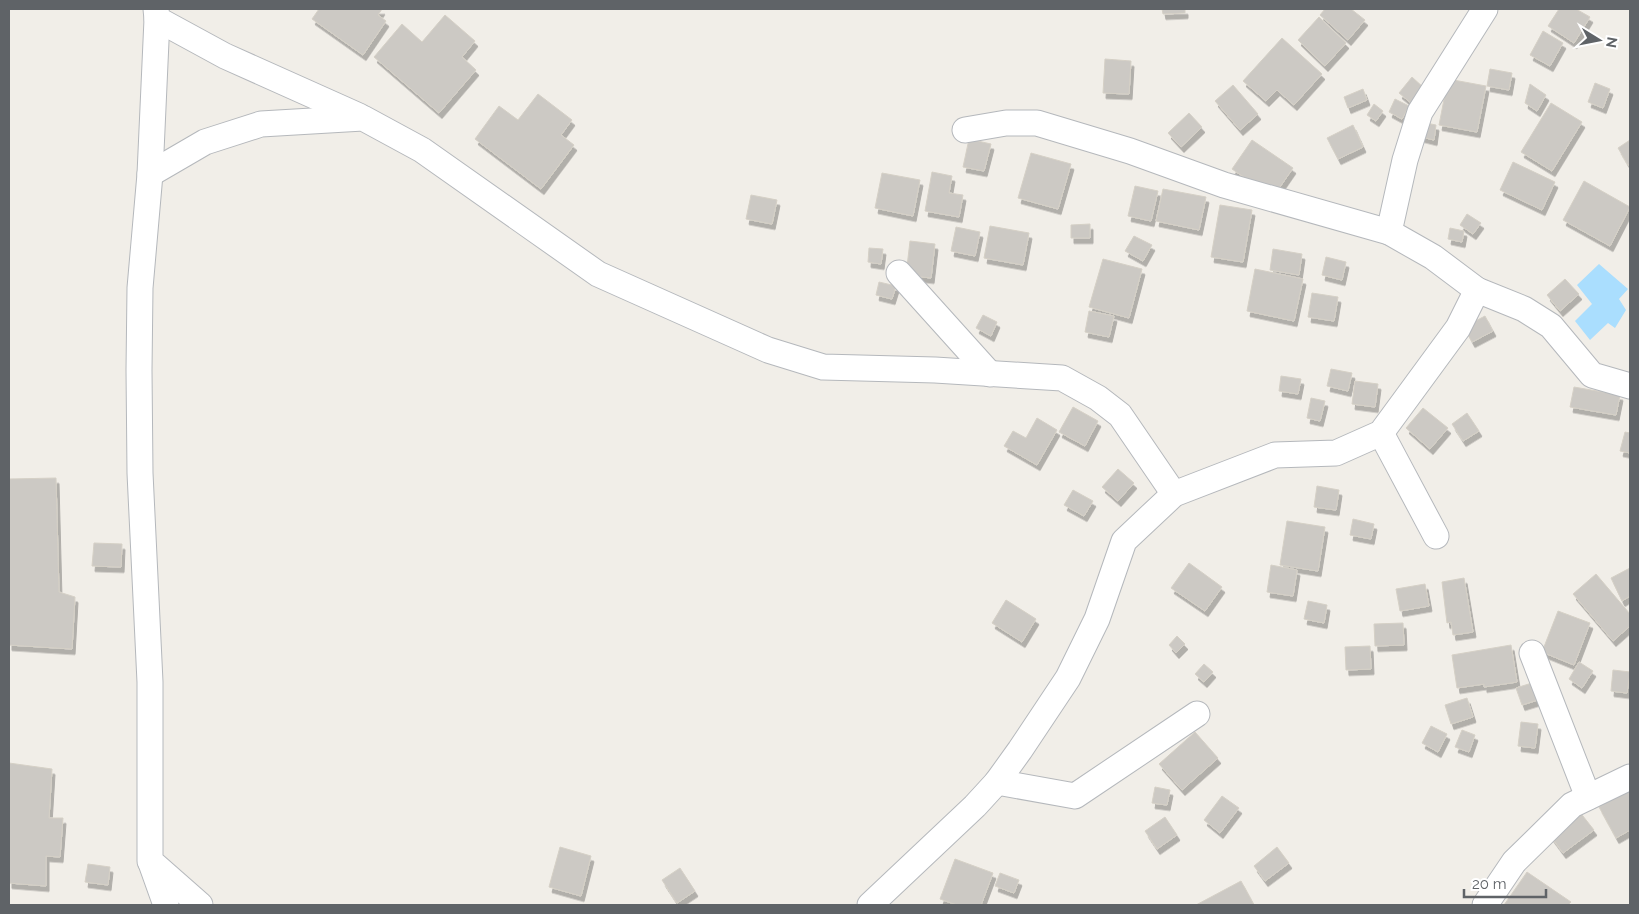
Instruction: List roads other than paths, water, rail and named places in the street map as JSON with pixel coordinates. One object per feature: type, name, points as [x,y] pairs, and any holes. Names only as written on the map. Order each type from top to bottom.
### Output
[{"type":"street","points":[[1390,232],[1405,160],[1420,112],[1485,9]]},
{"type":"street","points":[[166,905],[150,861],[150,682],[140,473],[138,370],[140,288],[150,174],[156,14],[225,56],[363,118],[422,150],[598,274],[768,350],[823,367],[1062,378],[1098,398],[1120,416],[1174,494]]},
{"type":"street","points":[[150,174],[205,142],[261,124],[363,118]]},
{"type":"street","points":[[964,130],[1006,122],[1037,123],[1130,151],[1233,188],[1390,232],[1433,257],[1477,290],[1524,309],[1551,326],[1592,376],[1630,386]]},
{"type":"street","points":[[899,273],[990,374]]},
{"type":"street","points":[[870,905],[997,782],[1068,678],[1097,619],[1124,541],[1174,494],[1275,455],[1336,453],[1381,433],[1458,328],[1477,290]]},
{"type":"street","points":[[1381,433],[1436,536]]},
{"type":"street","points":[[1532,654],[1588,797]]},
{"type":"street","points":[[997,782],[1075,796],[1197,714]]},
{"type":"street","points":[[1485,905],[1514,862],[1572,805],[1630,777]]},
{"type":"street","points":[[150,861],[200,905]]},
{"type":"water","points":[[1599,264],[1628,289],[1619,299],[1626,310],[1615,328],[1608,323],[1590,340],[1575,321],[1592,304],[1577,285]]}]
